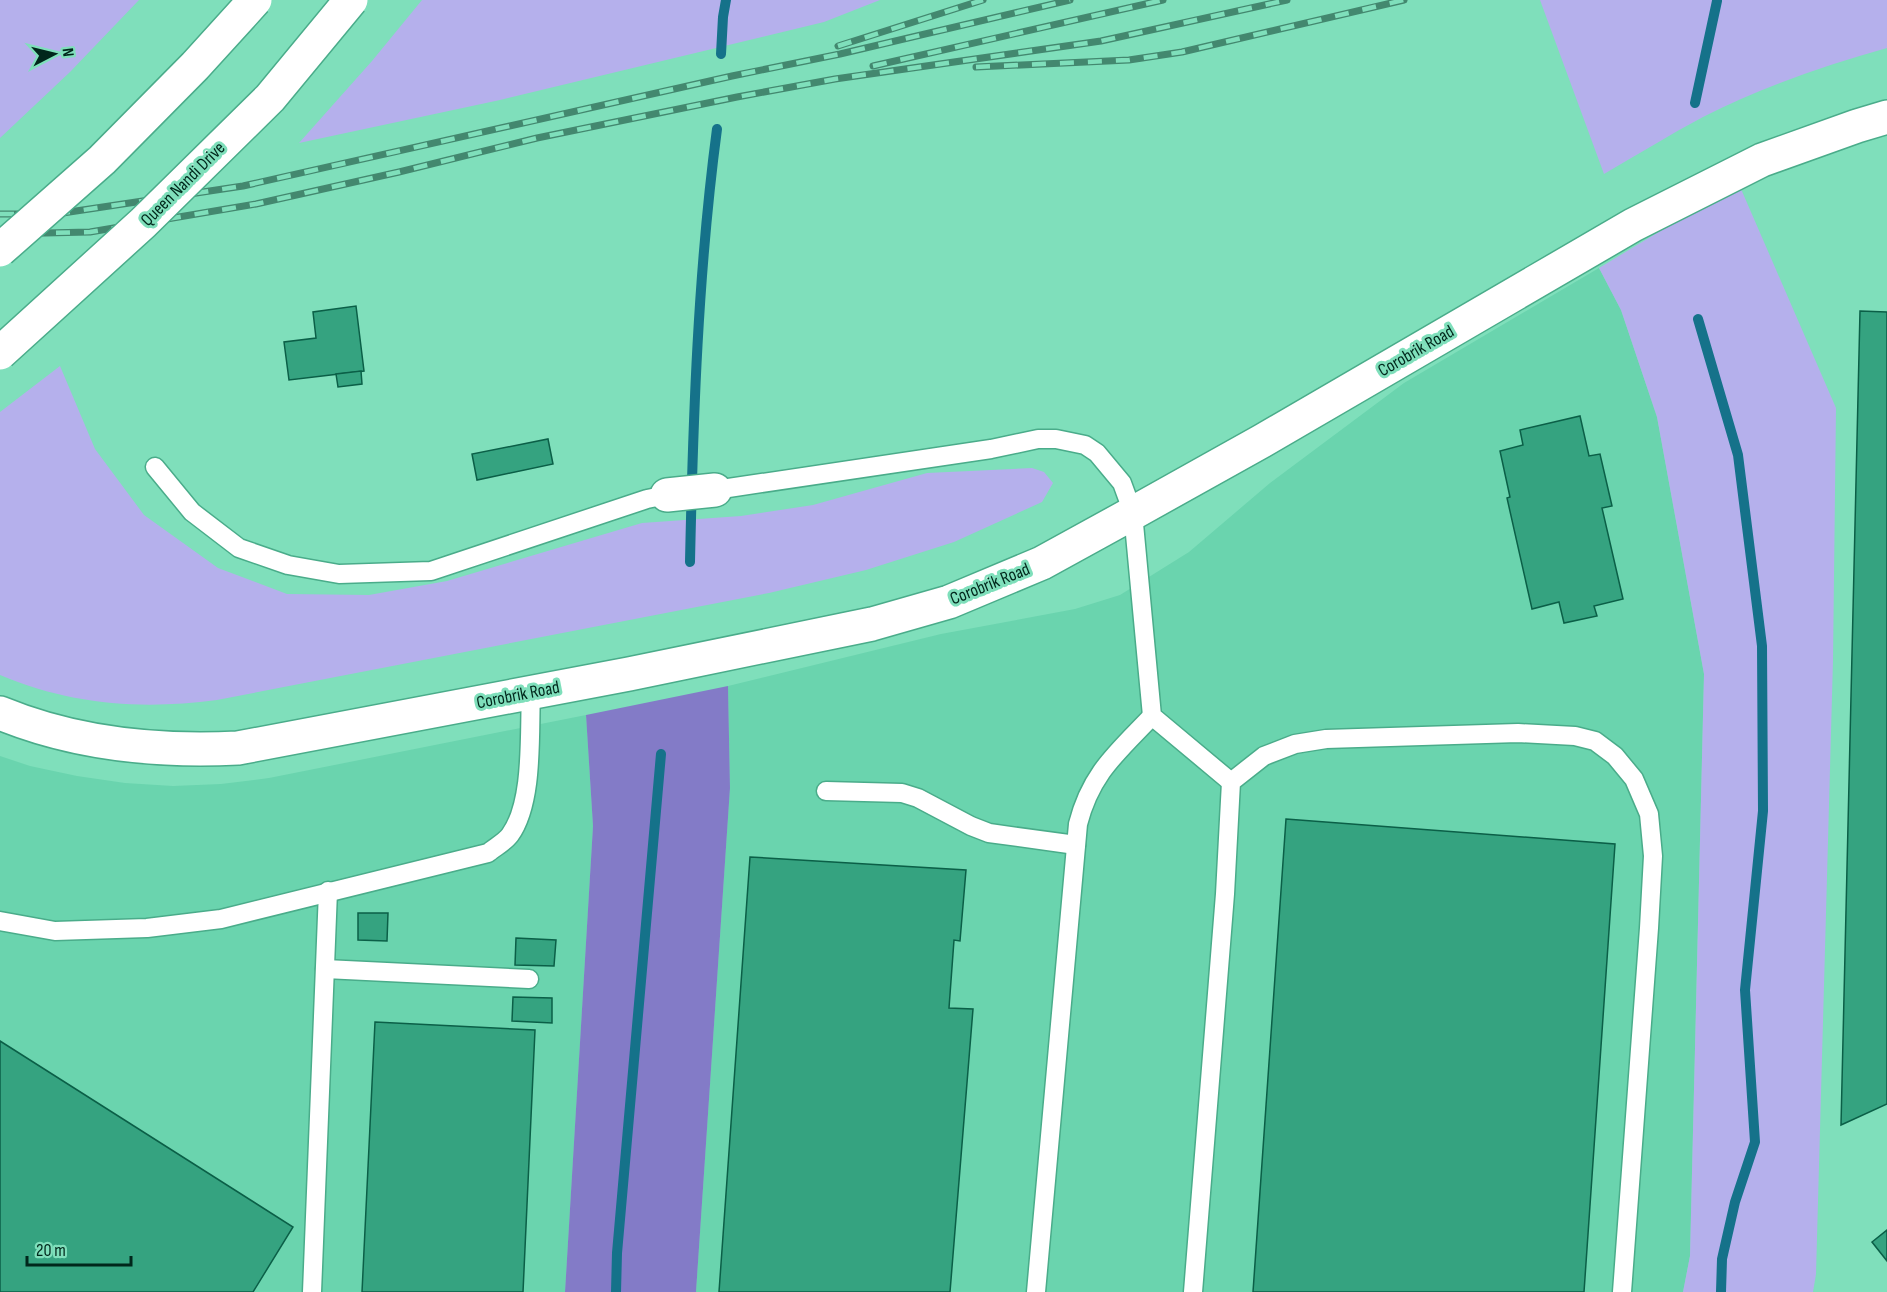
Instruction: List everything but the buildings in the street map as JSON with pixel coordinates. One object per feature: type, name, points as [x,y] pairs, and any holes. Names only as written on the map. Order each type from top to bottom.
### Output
[{"type":"street","points":[[0,250],[102,160],[195,66],[255,0]]},
{"type":"street","name":"Queen Nandi Drive","points":[[0,353],[143,223],[270,98],[351,0]]},
{"type":"street","name":"Corobrik Road","points":[[0,713],[57,733],[143,748],[201,750],[238,748],[531,693],[872,624],[949,602],[1042,563],[1133,513],[1262,441],[1633,225],[1762,160],[1887,117]]},
{"type":"street","points":[[667,495],[715,490]]},
{"type":"lane","points":[[715,490],[991,449],[1038,439],[1056,439],[1085,445],[1097,453],[1122,483],[1133,513],[1152,716],[1231,782]]},
{"type":"lane","points":[[155,467],[192,512],[239,548],[288,565],[339,574],[431,571],[647,499],[667,495]]},
{"type":"lane","points":[[0,921],[55,931],[147,928],[221,919],[488,853],[509,836],[522,812],[527,783],[531,693]]},
{"type":"lane","points":[[1036,1292],[1078,824],[1090,789],[1103,768],[1152,716]]},
{"type":"lane","points":[[1193,1292],[1225,894],[1231,782],[1264,756],[1295,744],[1326,739],[1518,733],[1575,736],[1595,741],[1616,756],[1634,779],[1649,814],[1653,856],[1649,928],[1622,1292]]},
{"type":"lane","points":[[826,792],[902,793],[918,798],[989,833],[1076,845]]},
{"type":"lane","points":[[312,1292],[328,891]]},
{"type":"lane","points":[[325,969],[530,979]]},
{"type":"shaded area","points":[[0,0],[139,0],[70,72],[0,138]]},
{"type":"shaded area","points":[[422,0],[880,0],[824,22],[500,100],[299,143],[372,61]]},
{"type":"shaded area","points":[[1540,0],[1887,0],[1887,48],[1816,70],[1747,96],[1690,124],[1604,174]]},
{"type":"shaded area","points":[[1741,189],[1836,408],[1833,660],[1816,1274],[1813,1292],[1683,1292],[1690,1256],[1704,674],[1657,417],[1621,310],[1599,268],[1662,230]]},
{"type":"shaded area","points":[[1599,268],[1621,310],[1657,417],[1704,674],[1690,1256],[1683,1292],[696,1292],[730,788],[728,686],[941,634],[1075,609],[1120,595],[1189,552],[1270,483],[1404,383]]},
{"type":"shaded area","points":[[60,366],[95,449],[144,515],[218,568],[287,594],[369,595],[447,581],[642,523],[741,516],[813,505],[927,473],[1032,468],[1044,472],[1053,483],[1042,502],[954,542],[866,570],[769,593],[217,700],[161,705],[80,699],[53,693],[0,675],[0,412]]},
{"type":"shaded area","points":[[728,686],[730,788],[696,1292],[565,1292],[593,826],[586,715]]},
{"type":"shaded area","points":[[586,715],[593,826],[565,1292],[0,1292],[0,756],[30,766],[125,783],[173,786],[221,784],[269,778]]},
{"type":"waterway","points":[[721,54],[726,0]]},
{"type":"waterway","points":[[1695,103],[1717,1]]},
{"type":"waterway","points":[[690,562],[698,345],[705,237],[717,129]]},
{"type":"waterway","points":[[1698,319],[1738,455],[1762,646],[1763,811],[1745,990],[1755,1142],[1735,1202],[1722,1259],[1721,1292]]},
{"type":"waterway","points":[[616,1292],[617,1253],[661,754]]},
{"type":"railway","points":[[838,46],[983,0]]},
{"type":"railway","points":[[0,214],[56,214],[243,186],[732,76],[840,54],[1070,0]]},
{"type":"railway","points":[[873,66],[1163,0]]},
{"type":"railway","points":[[0,234],[90,232],[256,204],[537,138],[737,97],[835,79],[1101,41],[1287,0]]},
{"type":"railway","points":[[976,67],[1129,60],[1182,52],[1404,0]]}]
